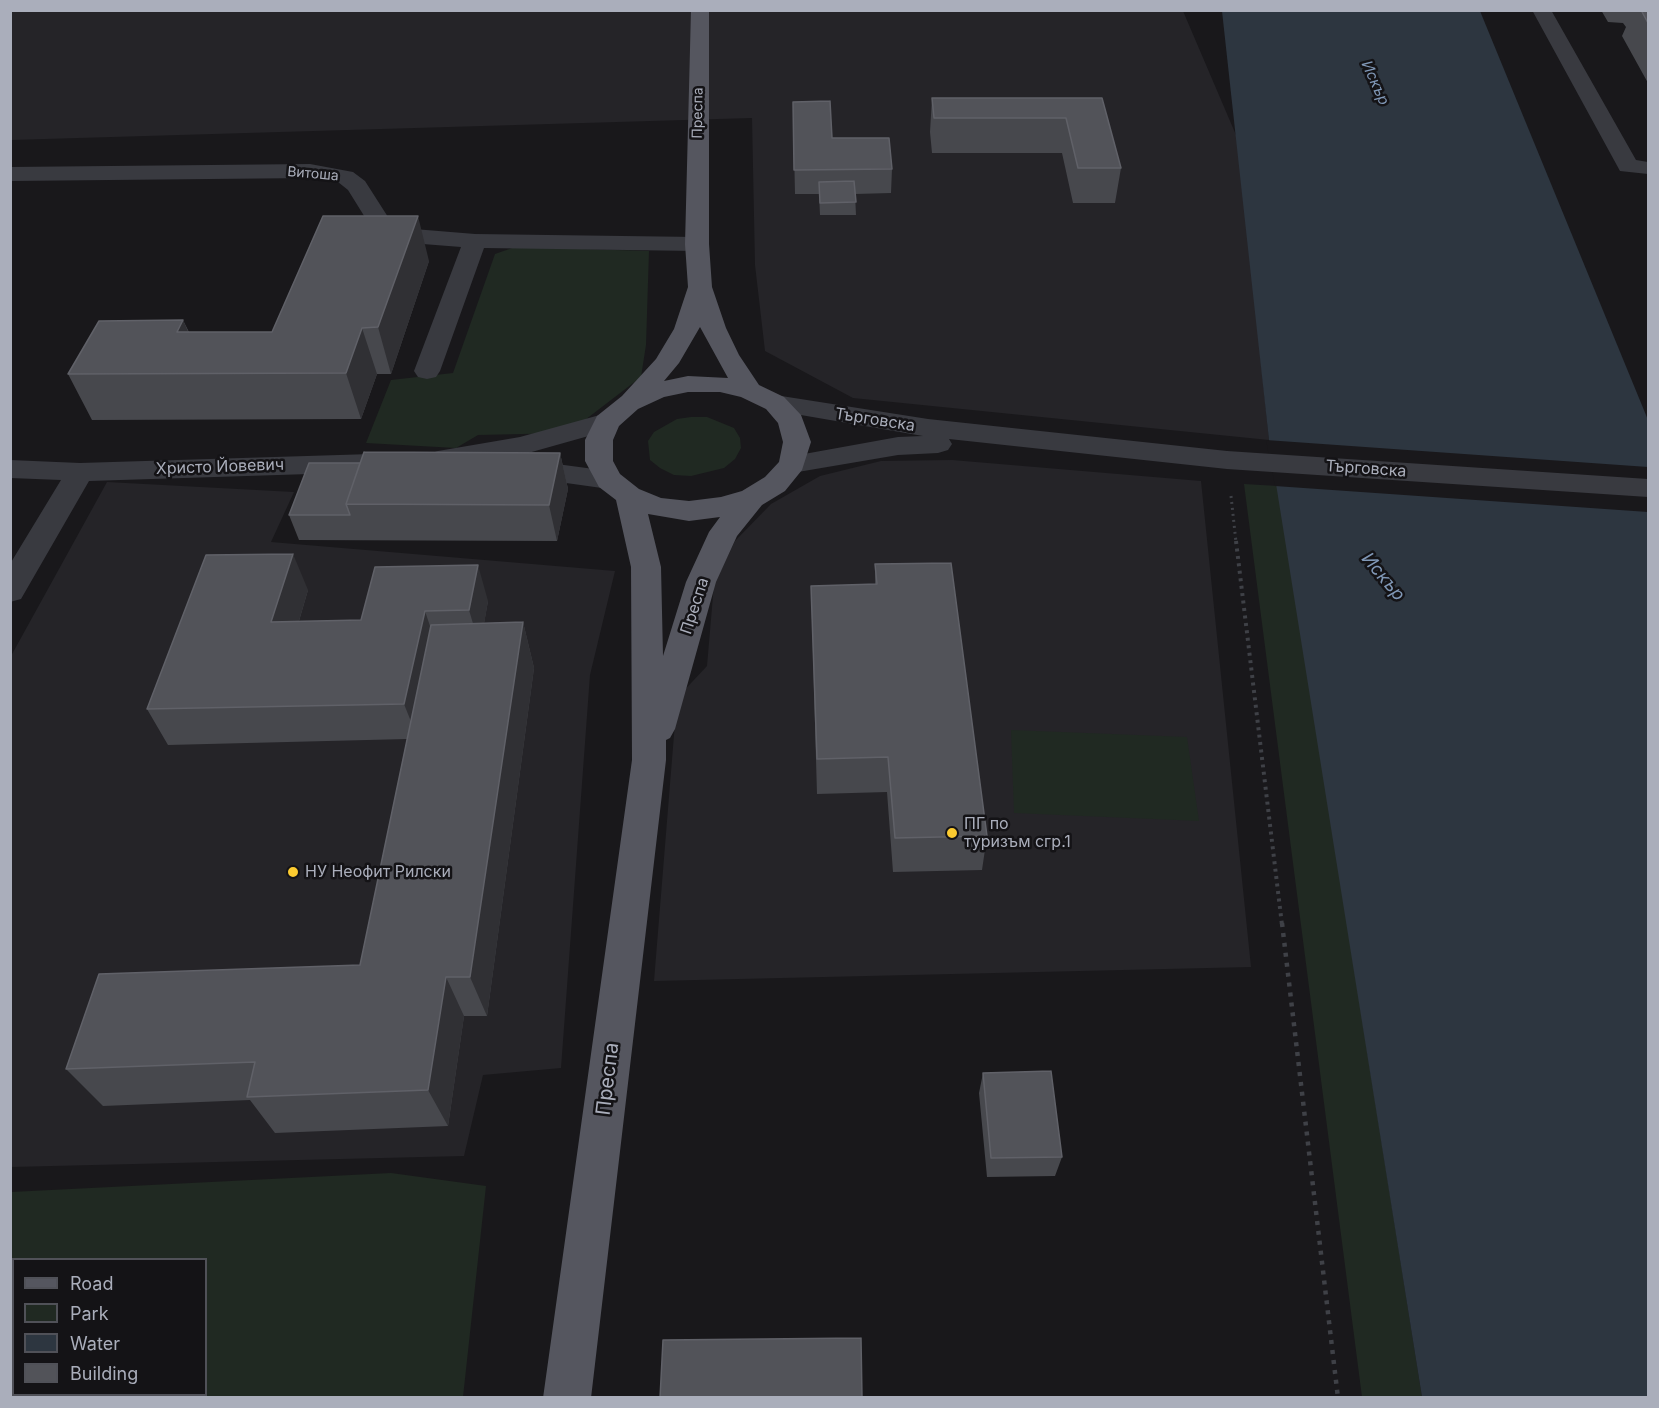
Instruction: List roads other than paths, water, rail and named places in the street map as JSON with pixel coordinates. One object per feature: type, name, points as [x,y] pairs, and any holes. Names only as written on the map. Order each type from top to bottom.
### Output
[{"type":"main road","name":"Преспа","points":[[700,10],[697,244],[700,287],[713,328],[726,355],[750,391]]},
{"type":"main road","name":"Преспа","points":[[629,403],[666,363],[687,329],[700,287]]},
{"type":"main road","points":[[688,384],[720,384],[750,391],[775,403],[791,421],[797,442],[792,464],[775,484],[752,498],[722,507],[689,511],[657,507],[619,488],[599,460],[599,440],[607,422],[629,403],[656,390],[688,384]]},
{"type":"main road","name":"Преспа","points":[[619,488],[645,567],[650,760]]},
{"type":"main road","name":"Преспа","points":[[567,1398],[650,760],[701,582],[724,532],[752,498]]},
{"type":"street","points":[[1541,10],[1628,166],[1648,168]]},
{"type":"street","name":"Витоша","points":[[10,174],[310,171],[345,177],[357,186],[379,222],[410,236],[475,241],[697,244]]},
{"type":"street","points":[[427,371],[475,241]]},
{"type":"street","name":"Търговска","points":[[775,403],[928,429],[1084,446],[1234,460],[1648,488]]},
{"type":"street","name":"Христо Йовевич","points":[[430,461],[521,446],[607,422]]},
{"type":"street","name":"Търговска","points":[[792,464],[898,446],[960,443],[1084,446]]},
{"type":"street","name":"Христо Йовевич","points":[[10,469],[80,472],[430,461],[564,472],[619,488]]},
{"type":"street","points":[[10,591],[80,472]]},
{"type":"water","name":"Искър","points":[[1222,11],[1480,11],[1648,420],[1648,1397],[1422,1397],[1269,440]]},
{"type":"place","name":"ПГ по туризъм сгр.1","points":[[952,833]]},
{"type":"place","name":"НУ Неофит Рилски","points":[[293,872]]}]
